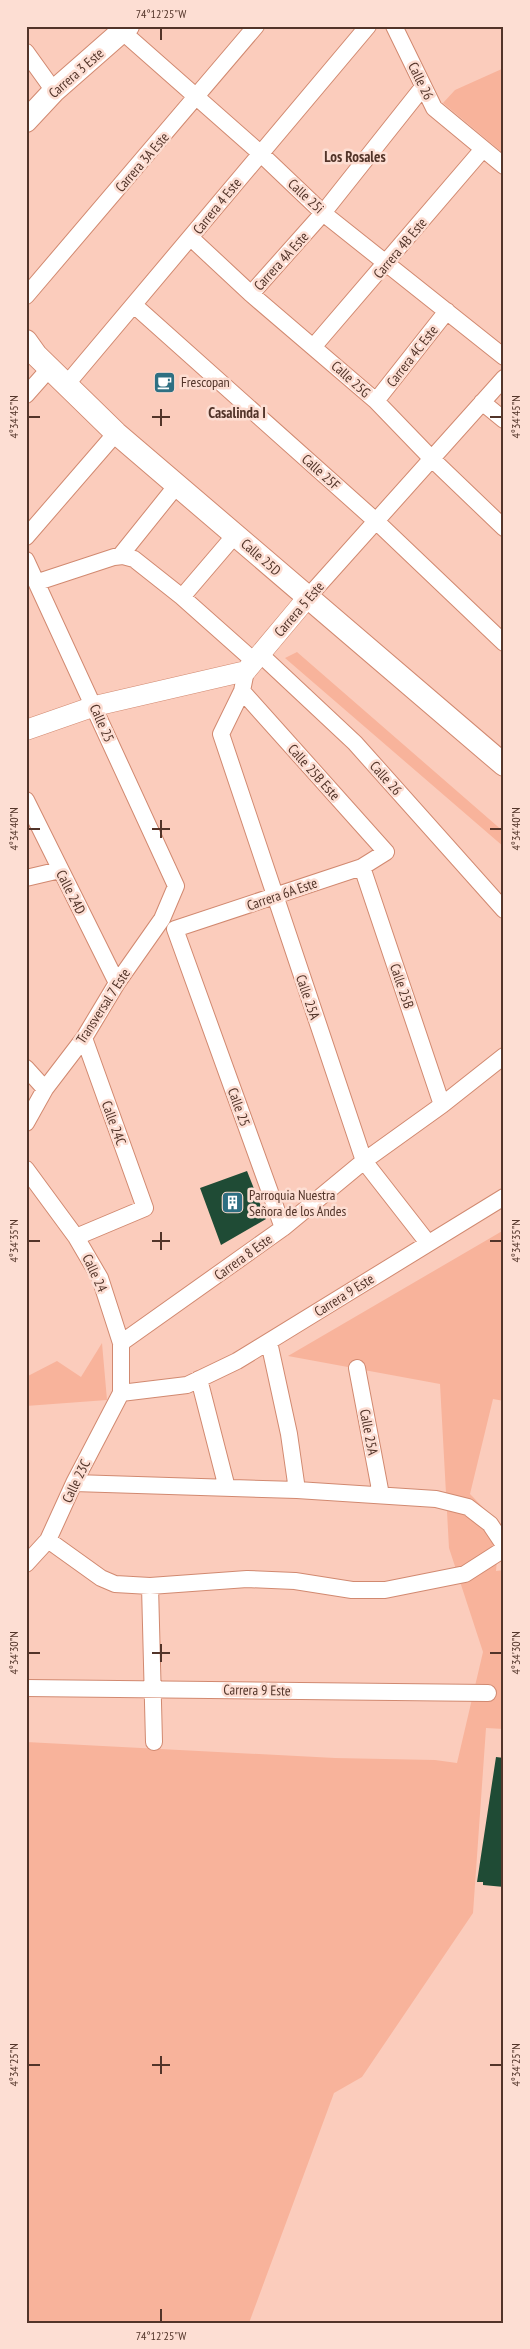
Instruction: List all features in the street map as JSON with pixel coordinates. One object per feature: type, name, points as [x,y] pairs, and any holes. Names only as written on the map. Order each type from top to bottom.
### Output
[{"type":"main road","name":"Carrera 3 Este","points":[[26,121],[54,91],[122,28]]},
{"type":"main road","name":"Calle 25D","points":[[26,341],[36,356],[116,433],[504,765]]},
{"type":"street","name":"Carrera 3A Este","points":[[26,296],[256,26]]},
{"type":"street","name":"Carrera 4 Este","points":[[66,385],[368,26]]},
{"type":"street","name":"Calle 26","points":[[394,26],[434,108],[504,166]]},
{"type":"street","name":"Calle 25i","points":[[122,28],[323,213],[504,357]]},
{"type":"street","points":[[26,52],[54,91]]},
{"type":"street","name":"Carrera 4A Este","points":[[252,294],[323,213],[424,87]]},
{"type":"street","name":"Carrera 4B Este","points":[[314,346],[387,264],[483,149]]},
{"type":"street","name":"Calle 25G","points":[[191,238],[252,294],[376,401],[432,459],[504,528]]},
{"type":"street","name":"Calle 25F","points":[[134,305],[377,522],[504,643]]},
{"type":"street","name":"Carrera 4C Este","points":[[376,401],[447,311]]},
{"type":"street","points":[[26,395],[49,368]]},
{"type":"street","name":"Carrera 5 Este","points":[[253,662],[308,597],[504,378]]},
{"type":"street","points":[[482,402],[504,420]]},
{"type":"street","points":[[26,537],[116,433]]},
{"type":"street","points":[[38,582],[127,558],[177,485]]},
{"type":"street","points":[[182,597],[235,535]]},
{"type":"street","points":[[127,558],[182,597],[253,662]]},
{"type":"street","name":"Calle 25","points":[[26,560],[38,582],[176,886]]},
{"type":"street","name":"Calle 26","points":[[253,662],[355,743],[504,910]]},
{"type":"street","points":[[26,730],[95,706],[253,662]]},
{"type":"street","points":[[242,691],[253,662]]},
{"type":"street","name":"Calle 25A","points":[[242,691],[220,734],[274,897],[364,1161],[428,1243]]},
{"type":"street","name":"Calle 25B Este","points":[[242,691],[386,852]]},
{"type":"street","name":"Calle 24D","points":[[26,800],[117,983]]},
{"type":"street","name":"Carrera 6A Este","points":[[169,924],[274,897],[362,866],[386,852]]},
{"type":"street","name":"Calle 25B","points":[[362,866],[442,1105]]},
{"type":"street","points":[[26,878],[60,870]]},
{"type":"street","name":"Transversal 7 Este","points":[[26,1123],[45,1089],[84,1038],[117,983],[169,924],[176,886]]},
{"type":"street","name":"Calle 25","points":[[169,924],[283,1228]]},
{"type":"street","name":"Calle 24C","points":[[76,1237],[145,1208],[84,1038]]},
{"type":"street","name":"Carrera 8 Este","points":[[121,1344],[283,1228],[364,1161],[442,1105],[504,1056]]},
{"type":"street","points":[[26,1068],[45,1089]]},
{"type":"street","name":"Calle 24","points":[[26,1169],[76,1237],[100,1278],[121,1344],[121,1393]]},
{"type":"street","name":"Carrera 9 Este","points":[[121,1393],[187,1385],[199,1379],[269,1342],[504,1197]]},
{"type":"street","points":[[269,1342],[289,1434],[297,1490]]},
{"type":"street","name":"Calle 25A","points":[[356,1368],[381,1495]]},
{"type":"street","points":[[199,1379],[227,1488]]},
{"type":"street","name":"Calle 23C","points":[[26,1564],[48,1540],[74,1483],[121,1393]]},
{"type":"street","points":[[48,1540],[101,1578],[115,1584],[150,1586],[247,1579],[295,1581],[352,1590],[385,1590],[465,1574],[504,1547],[490,1524],[468,1507],[436,1499],[297,1490],[74,1483]]},
{"type":"street","points":[[150,1586],[154,1742]]},
{"type":"street","name":"Carrera 9 Este","points":[[26,1688],[488,1693]]},
{"type":"shaded area","points":[[504,68],[504,154],[443,103],[455,90]]},
{"type":"shaded area","points":[[297,652],[504,832],[504,847],[285,658]]},
{"type":"shaded area","points":[[504,1230],[504,1401],[493,1399],[470,1494],[500,1525],[496,1571],[504,1570],[504,1729],[486,1728],[473,1913],[362,2077],[334,2093],[249,2323],[26,2323],[26,1742],[335,1758],[435,1760],[457,1763],[483,1652],[449,1548],[440,1384],[288,1356]]},
{"type":"shaded area","points":[[102,1343],[107,1400],[26,1406],[26,1377],[57,1361],[81,1377]]},
{"type":"building","name":"Parroquia Nuestra Señora de los Andes","points":[[247,1171],[266,1219],[221,1245],[200,1188]]},
{"type":"building","points":[[496,1757],[504,1758],[504,1887],[483,1885],[483,1882],[477,1882]]},
{"type":"place","name":"Frescopan","points":[[165,382]]},
{"type":"place","name":"Parroquia Nuestra Señora de los Andes","points":[[233,1203]]},
{"type":"district","name":"Los Rosales","points":[[355,156]]},
{"type":"district","name":"Casalinda I","points":[[237,412]]}]
